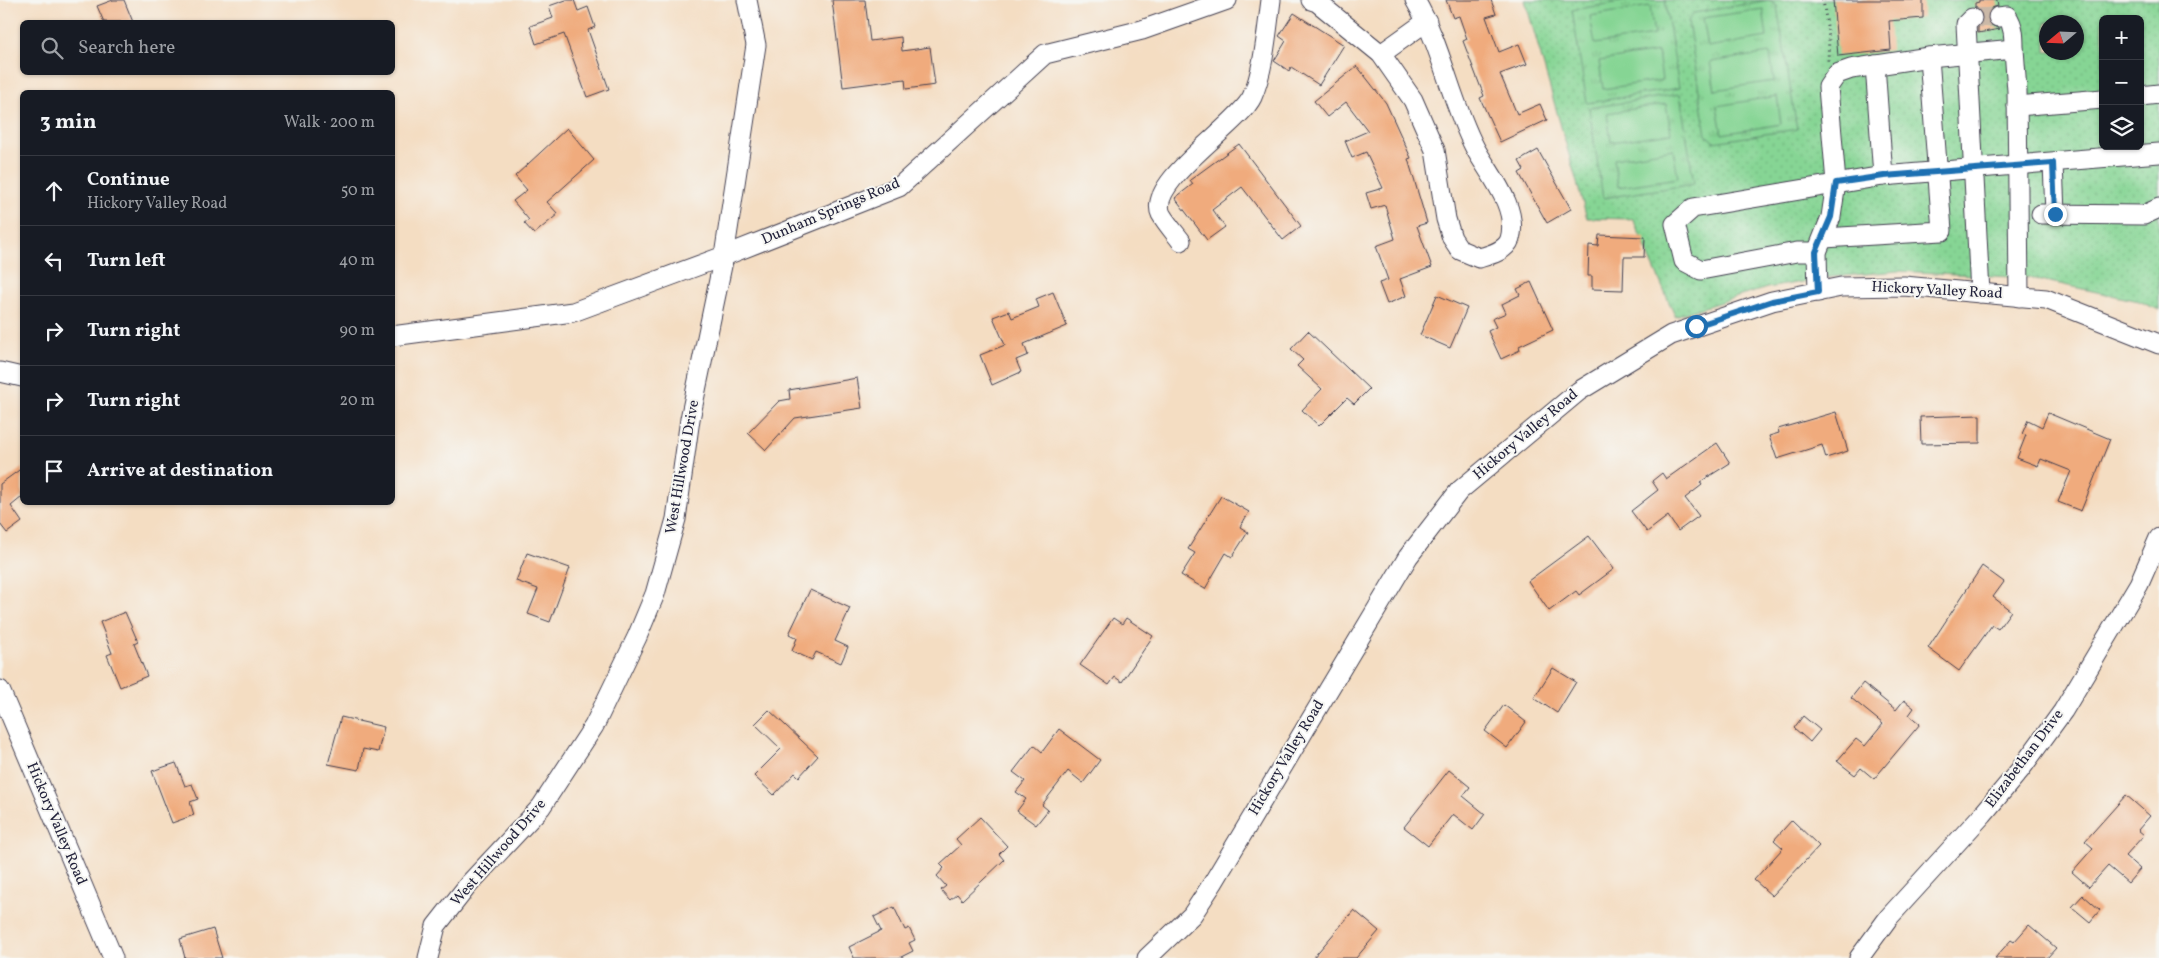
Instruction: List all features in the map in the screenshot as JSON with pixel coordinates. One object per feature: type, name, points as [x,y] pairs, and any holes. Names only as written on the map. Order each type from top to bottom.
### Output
[{"type":"street","name":"West Hillwood Drive","points":[[428,958],[436,926],[469,884],[541,807],[594,726],[638,637],[655,594],[676,519],[690,419],[724,256],[756,45],[747,0]]},
{"type":"street","name":"Dunham Springs Road","points":[[395,336],[573,312],[724,256],[899,187],[1045,54],[1142,30],[1227,0]]},
{"type":"street","points":[[1181,241],[1160,212],[1161,198],[1169,180],[1224,128],[1251,99],[1266,35],[1271,0]]},
{"type":"street","points":[[1312,0],[1317,2],[1381,54],[1413,100],[1435,150],[1446,219],[1452,238],[1460,250],[1479,258],[1499,252],[1510,240],[1511,222],[1505,195],[1476,149],[1457,110],[1427,20],[1415,0]]},
{"type":"street","points":[[1998,17],[2007,16],[2014,31],[2017,106],[2019,296]]},
{"type":"street","points":[[1972,18],[1966,24],[1980,293]]},
{"type":"street","points":[[1381,54],[1427,20]]},
{"type":"street","points":[[1818,292],[1820,245],[1831,217],[1836,183],[1828,87],[1837,74],[1851,69],[1929,57],[2014,48]]},
{"type":"street","points":[[1929,57],[1938,172],[1942,232],[1820,245],[1797,252],[1701,270],[1684,261],[1675,224],[1693,208],[1884,176],[1938,172],[1974,170],[2159,154]]},
{"type":"street","points":[[1875,65],[1884,176]]},
{"type":"street","points":[[2144,96],[2159,94]]},
{"type":"street","points":[[2017,106],[2099,99]]},
{"type":"street","points":[[2053,163],[2048,214],[2144,215],[2159,208]]},
{"type":"street","name":"Hickory Valley Road","points":[[1147,958],[1192,915],[1408,557],[1459,491],[1579,391],[1671,335],[1772,301],[1841,288],[1904,286],[2046,299],[2159,344]]},
{"type":"street","points":[[0,372],[20,377]]},
{"type":"street","name":"Elizabethan Drive","points":[[1859,958],[1889,917],[1984,814],[2020,770],[2063,711],[2136,587],[2159,538]]},
{"type":"street","name":"Hickory Valley Road","points":[[0,690],[113,958]]},
{"type":"path","points":[[1823,0],[1829,38],[1828,87]]},
{"type":"green space","points":[[1525,0],[2159,0],[2159,310],[2139,301],[2031,278],[1898,271],[1831,277],[1767,288],[1675,316],[1633,219],[1587,218]]},
{"type":"green space","points":[[1632,0],[1665,0],[1679,88],[1587,103],[1572,10]]},
{"type":"green space","points":[[1769,0],[1777,6],[1797,129],[1714,142],[1706,135],[1688,21],[1694,13]]},
{"type":"green space","points":[[1650,6],[1654,35],[1595,44],[1590,16]]},
{"type":"green space","points":[[1763,9],[1767,37],[1708,47],[1703,18]]},
{"type":"green space","points":[[1658,52],[1662,80],[1603,89],[1599,61]]},
{"type":"green space","points":[[1770,53],[1774,81],[1715,90],[1710,62]]},
{"type":"green space","points":[[1680,94],[1694,184],[1603,198],[1589,108]]},
{"type":"green space","points":[[1777,96],[1781,124],[1722,134],[1717,106]]},
{"type":"green space","points":[[1666,104],[1671,133],[1611,142],[1607,113]]},
{"type":"green space","points":[[1673,149],[1678,178],[1618,187],[1614,159]]},
{"type":"building","points":[[113,0],[124,0],[132,20],[103,20],[97,6]]},
{"type":"building","points":[[566,0],[574,0],[578,11],[588,7],[595,27],[588,30],[609,89],[587,97],[564,34],[536,44],[530,26],[553,18],[549,6]]},
{"type":"building","points":[[832,0],[865,0],[870,41],[901,37],[902,51],[930,47],[935,85],[906,89],[905,79],[843,87]]},
{"type":"building","points":[[1446,0],[1491,0],[1496,14],[1486,17],[1499,52],[1519,44],[1527,64],[1500,74],[1517,114],[1540,104],[1547,120],[1500,142],[1480,98],[1484,96],[1463,41],[1467,39],[1459,16],[1453,18]]},
{"type":"building","points":[[1833,0],[1923,0],[1923,18],[1889,21],[1891,50],[1838,56]]},
{"type":"building","points":[[1979,0],[1997,0],[1998,6],[1991,8],[1987,18],[1989,24],[2000,29],[1978,33],[1978,28],[1983,20],[1980,10],[1975,7],[1975,3],[1979,2]]},
{"type":"building","points":[[1294,13],[1344,45],[1319,85],[1291,67],[1289,71],[1274,61],[1286,41],[1279,36]]},
{"type":"building","points":[[1357,66],[1386,103],[1411,158],[1408,159],[1427,223],[1417,226],[1432,267],[1400,279],[1406,296],[1387,304],[1379,283],[1388,280],[1376,246],[1395,239],[1385,205],[1371,209],[1366,193],[1383,188],[1366,152],[1352,158],[1345,141],[1368,131],[1346,102],[1327,117],[1314,101]]},
{"type":"building","points":[[567,128],[594,160],[547,202],[558,214],[534,234],[524,223],[529,220],[513,201],[527,190],[515,176]]},
{"type":"building","points":[[1239,144],[1301,226],[1283,240],[1242,187],[1212,210],[1225,227],[1207,240],[1175,198],[1193,184],[1190,180]]},
{"type":"building","points":[[1538,150],[1571,209],[1547,223],[1519,173],[1524,170],[1519,161]]},
{"type":"building","points":[[1599,235],[1645,237],[1644,257],[1624,257],[1623,290],[1592,289],[1592,276],[1588,276],[1589,245],[1598,246]]},
{"type":"building","points":[[1531,282],[1553,330],[1519,346],[1520,350],[1501,359],[1488,331],[1496,327],[1492,319],[1506,313],[1502,304],[1520,295],[1517,289]]},
{"type":"building","points":[[1053,292],[1067,326],[1024,344],[1028,355],[1016,360],[1021,372],[992,385],[980,355],[1005,345],[993,317],[1009,311],[1012,318],[1039,307],[1036,299]]},
{"type":"building","points":[[1437,295],[1467,308],[1450,348],[1420,335]]},
{"type":"building","points":[[1308,331],[1369,389],[1354,404],[1347,398],[1319,426],[1302,410],[1322,389],[1297,366],[1303,360],[1291,349]]},
{"type":"building","points":[[857,378],[862,408],[795,418],[766,450],[748,433],[779,401],[790,399],[789,390]]},
{"type":"building","points":[[1836,412],[1848,451],[1826,458],[1822,445],[1777,459],[1769,436],[1779,433],[1778,429]]},
{"type":"building","points":[[2048,413],[2110,439],[2081,511],[2058,502],[2071,471],[2041,459],[2038,466],[2017,458],[2026,435],[2022,434],[2028,420],[2042,427]]},
{"type":"building","points":[[1980,415],[1980,443],[1921,444],[1920,417]]},
{"type":"building","points":[[1717,443],[1730,463],[1700,482],[1702,485],[1685,498],[1699,516],[1678,531],[1668,516],[1647,532],[1631,511],[1658,490],[1652,481],[1662,473],[1666,479]]},
{"type":"building","points":[[20,469],[20,499],[11,506],[22,522],[7,533],[0,524],[0,484]]},
{"type":"building","points":[[1221,496],[1249,512],[1240,527],[1248,532],[1232,557],[1226,553],[1205,589],[1181,575],[1195,553],[1188,549]]},
{"type":"building","points":[[1589,536],[1614,569],[1579,595],[1576,591],[1549,611],[1528,581]]},
{"type":"building","points":[[527,553],[570,568],[550,622],[528,614],[538,589],[516,581]]},
{"type":"building","points":[[1982,566],[2004,582],[1993,597],[2011,611],[1998,629],[1992,625],[1959,671],[1928,648]]},
{"type":"building","points":[[810,590],[850,608],[835,641],[848,647],[841,663],[816,652],[812,660],[792,651],[797,638],[789,634]]},
{"type":"building","points":[[125,612],[138,642],[134,644],[147,676],[120,687],[107,655],[112,653],[100,622]]},
{"type":"building","points":[[1113,618],[1122,624],[1126,618],[1153,636],[1122,682],[1115,677],[1109,685],[1080,665]]},
{"type":"building","points":[[1553,668],[1576,682],[1557,713],[1534,698]]},
{"type":"building","points":[[1863,683],[1896,710],[1904,700],[1914,708],[1909,715],[1920,724],[1874,779],[1861,768],[1855,775],[1837,761],[1856,739],[1865,746],[1883,724],[1851,698]]},
{"type":"building","points":[[1504,705],[1526,722],[1507,748],[1485,731]]},
{"type":"building","points":[[769,710],[818,756],[799,777],[795,773],[774,795],[754,776],[781,749],[755,724]]},
{"type":"building","points":[[1803,716],[1820,730],[1810,742],[1794,728]]},
{"type":"building","points":[[341,717],[384,727],[378,752],[363,749],[359,770],[328,764]]},
{"type":"building","points":[[1059,729],[1100,760],[1083,783],[1068,771],[1042,805],[1048,810],[1036,825],[1017,811],[1026,799],[1016,792],[1025,781],[1013,772],[1034,745],[1042,752]]},
{"type":"building","points":[[176,763],[185,786],[192,784],[198,799],[190,802],[194,815],[172,823],[152,771]]},
{"type":"building","points":[[1449,770],[1470,787],[1463,796],[1485,814],[1473,830],[1453,814],[1428,846],[1404,827]]},
{"type":"building","points":[[2126,795],[2150,816],[2138,830],[2144,835],[2125,856],[2140,869],[2128,883],[2108,866],[2089,887],[2072,872],[2093,848],[2085,841]]},
{"type":"building","points":[[980,817],[1007,846],[999,854],[1004,860],[962,900],[957,894],[950,900],[941,890],[946,886],[937,876],[944,868],[940,864],[961,845],[956,839]]},
{"type":"building","points":[[1792,820],[1819,846],[1772,896],[1754,880],[1783,848],[1774,840]]},
{"type":"building","points":[[2083,895],[2100,910],[2090,922],[2072,907]]},
{"type":"building","points":[[894,907],[905,930],[909,928],[915,940],[909,943],[913,951],[899,958],[854,958],[849,947],[881,931],[874,917]]},
{"type":"building","points":[[1354,910],[1379,931],[1356,958],[1313,958]]},
{"type":"building","points":[[2029,925],[2056,948],[2047,958],[1995,958],[2011,940],[2014,942]]},
{"type":"building","points":[[213,929],[222,958],[185,958],[180,939]]},
{"type":"tunnel","points":[[1972,18],[1998,17]]},
{"type":"route","points":[[1696,326],[1772,301],[1818,292],[1816,252],[1824,238],[1831,217],[1836,183],[1884,176],[2053,163],[2055,214]]}]
